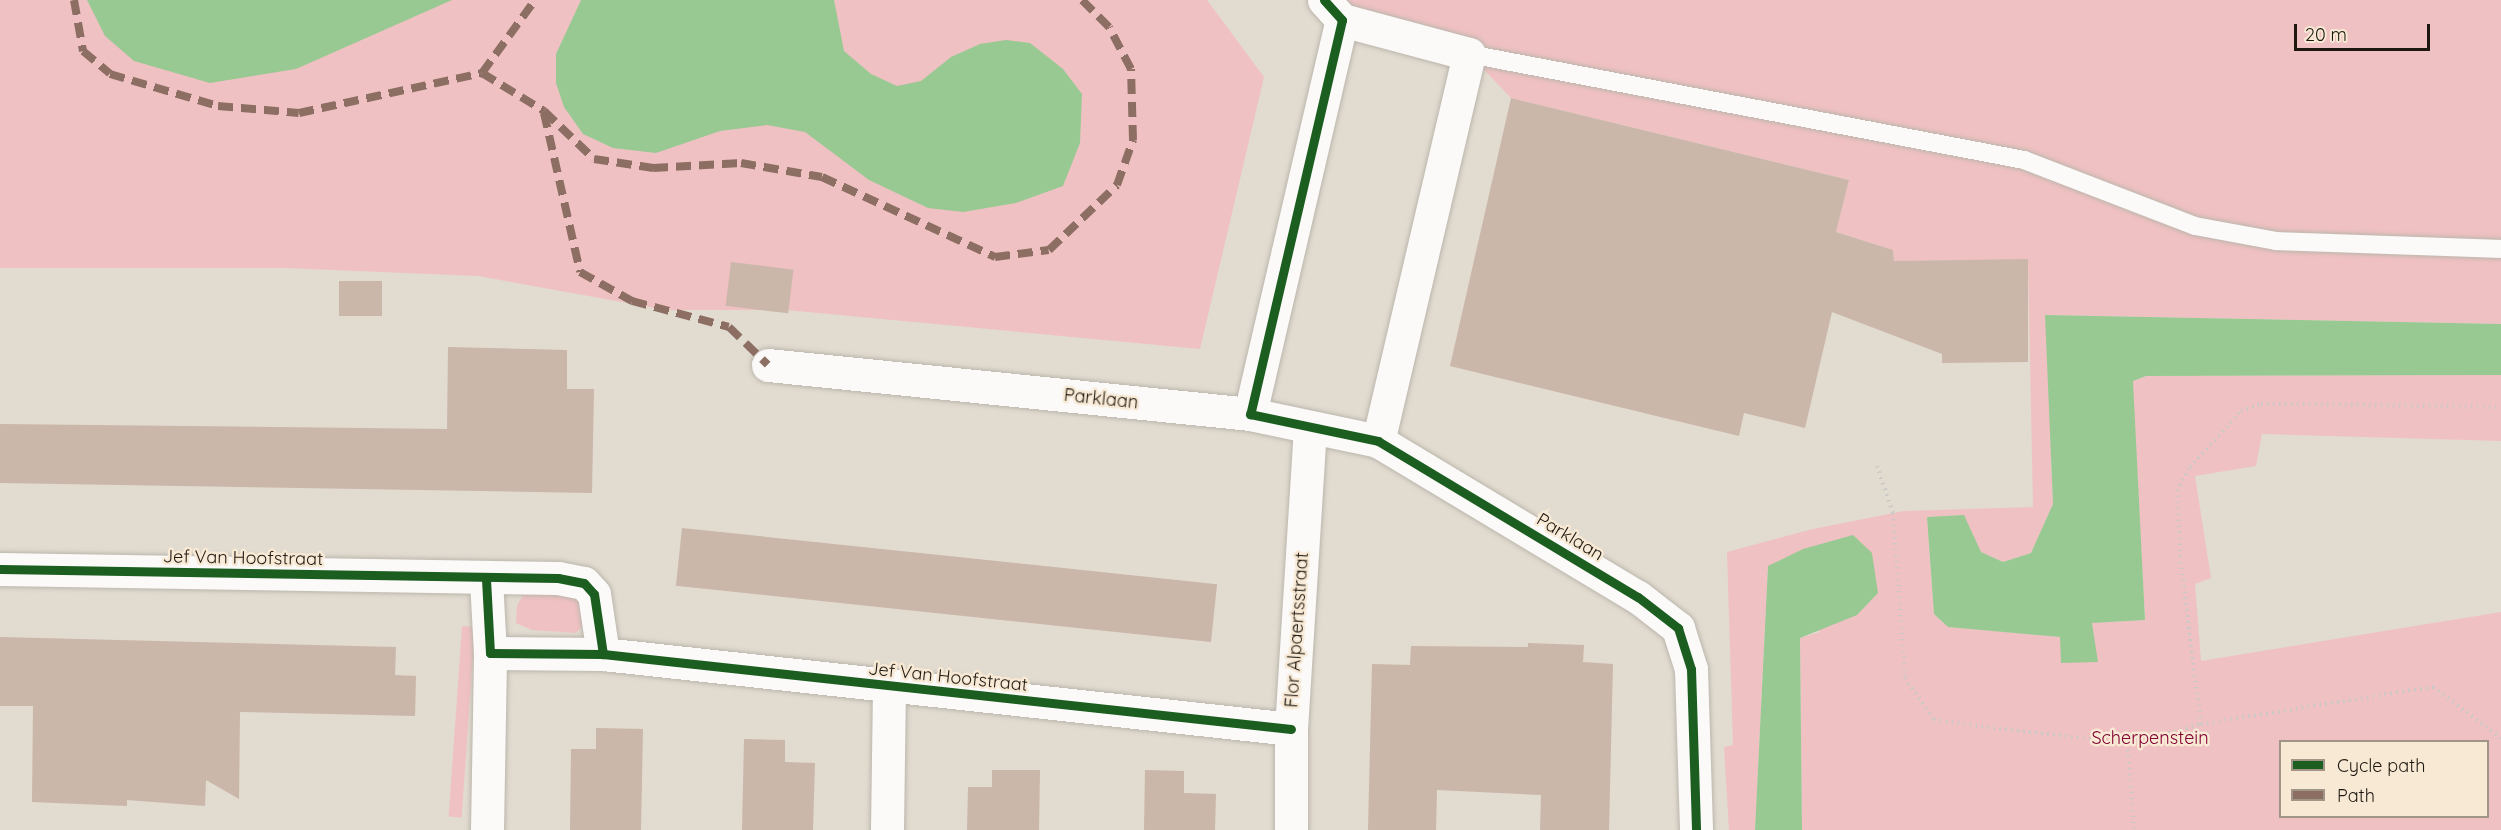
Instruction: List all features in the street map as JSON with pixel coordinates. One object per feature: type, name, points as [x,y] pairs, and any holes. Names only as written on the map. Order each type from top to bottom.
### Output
[{"type":"street","points":[[1250,414],[1333,10],[1469,54],[1378,441]]},
{"type":"street","name":"Parklaan","points":[[768,365],[1250,414],[1310,430],[1378,441],[1638,597],[1678,628],[1691,669],[1696,830]]},
{"type":"street","name":"Flor Alpaertsstraat","points":[[1291,830],[1291,729],[1310,430]]},
{"type":"street","name":"Jef Van Hoofstraat","points":[[0,569],[558,578],[584,583],[594,594],[603,654]]},
{"type":"street","points":[[486,578],[490,653],[487,830]]},
{"type":"street","name":"Jef Van Hoofstraat","points":[[490,653],[603,654],[889,687],[1291,729]]},
{"type":"street","points":[[887,830],[889,687]]},
{"type":"lane","points":[[1469,54],[2024,160],[2207,229],[2276,241],[2501,249]]},
{"type":"path","points":[[2201,724],[2180,557],[2177,491],[2190,466],[2241,411],[2261,404],[2501,407]]},
{"type":"path","points":[[1877,466],[1893,513],[1905,678],[1934,720],[2128,744],[2201,724],[2433,687],[2501,738]]},
{"type":"path","points":[[2128,744],[2134,830]]},
{"type":"green space","points":[[0,0],[1207,0],[1264,77],[1200,349],[786,310],[666,310],[478,276],[285,268],[0,268]]},
{"type":"green space","name":"Scherpenstein","points":[[1324,0],[2501,0],[2501,324],[2046,315],[2053,504],[2031,553],[2003,562],[1981,552],[1963,515],[1927,517],[1934,614],[1948,627],[2061,637],[2097,662],[2092,623],[2145,620],[2132,381],[2146,376],[2501,375],[2501,441],[2262,434],[2256,466],[2195,476],[2211,578],[2195,584],[2201,661],[2501,612],[2501,830],[1802,830],[1800,638],[1820,632],[1768,566],[1755,830],[1729,830],[1724,747],[1733,745],[1727,552],[1813,529],[1904,511],[2033,507],[2028,260],[1894,261],[1893,250],[1836,232],[1849,180],[1511,98],[1469,54]]},
{"type":"green space","points":[[524,593],[576,595],[587,604],[585,623],[576,633],[532,630],[516,623],[517,606]]},
{"type":"green space","points":[[462,626],[475,627],[462,817],[449,817]]},
{"type":"shaded area","points":[[87,0],[452,0],[296,69],[210,83],[134,61],[105,36]]},
{"type":"shaded area","points":[[581,0],[834,0],[844,51],[871,74],[897,86],[921,81],[951,57],[980,44],[1006,40],[1030,43],[1063,69],[1082,94],[1080,143],[1063,186],[1016,203],[963,212],[928,208],[869,180],[805,132],[767,125],[720,131],[656,153],[613,148],[583,134],[564,107],[556,83],[556,54]]},
{"type":"shaded area","points":[[2045,315],[2501,324],[2501,375],[2146,376],[2133,381],[2145,620],[2092,623],[2098,662],[2061,663],[2060,637],[1948,627],[1934,614],[1927,517],[1964,515],[1981,552],[2003,562],[2031,553],[2053,504]]},
{"type":"shaded area","points":[[1853,535],[1872,553],[1878,593],[1857,615],[1800,638],[1802,830],[1755,830],[1768,566],[1803,549]]},
{"type":"building","points":[[1511,98],[1849,180],[1836,232],[1893,250],[1894,261],[2028,259],[2028,362],[1942,363],[1942,354],[1832,312],[1805,428],[1744,413],[1739,436],[1450,366]]},
{"type":"building","points":[[731,262],[794,270],[788,313],[726,306]]},
{"type":"building","points":[[339,281],[382,281],[382,316],[339,316]]},
{"type":"building","points":[[448,347],[567,350],[567,389],[594,389],[592,493],[0,483],[0,424],[447,429]]},
{"type":"building","points":[[682,528],[1217,584],[1211,642],[676,586]]},
{"type":"building","points":[[0,637],[396,647],[395,675],[416,676],[415,716],[240,712],[239,799],[206,780],[205,806],[127,800],[127,806],[32,802],[33,706],[0,706]]},
{"type":"building","points":[[1528,643],[1584,645],[1583,662],[1613,664],[1609,830],[1540,830],[1541,795],[1437,790],[1436,830],[1368,830],[1372,664],[1410,665],[1411,646],[1528,647]]},
{"type":"building","points":[[596,728],[643,729],[641,830],[570,830],[571,749],[596,749]]},
{"type":"building","points":[[744,739],[785,740],[785,762],[815,763],[813,830],[742,830]]},
{"type":"building","points":[[992,770],[1040,770],[1039,830],[967,830],[968,787],[992,787]]},
{"type":"building","points":[[1145,770],[1184,771],[1184,793],[1216,794],[1215,830],[1144,830]]},
{"type":"marked path","points":[[74,0],[83,51],[110,74],[218,106],[299,113],[482,73],[535,0]]},
{"type":"marked path","points":[[482,73],[544,111],[594,159],[653,168],[741,163],[822,177],[995,257],[1049,250],[1117,185],[1133,140],[1131,69],[1109,27],[1082,0]]},
{"type":"marked path","points":[[544,113],[580,272],[632,301],[729,327],[768,365]]},
{"type":"cycle path","points":[[1324,0],[1342,20],[1250,414],[1378,441],[1638,597],[1678,628],[1691,669],[1696,830]]},
{"type":"cycle path","points":[[0,569],[558,578],[584,583],[594,594],[603,654],[490,653],[486,578]]},
{"type":"cycle path","points":[[603,654],[1291,729]]}]
